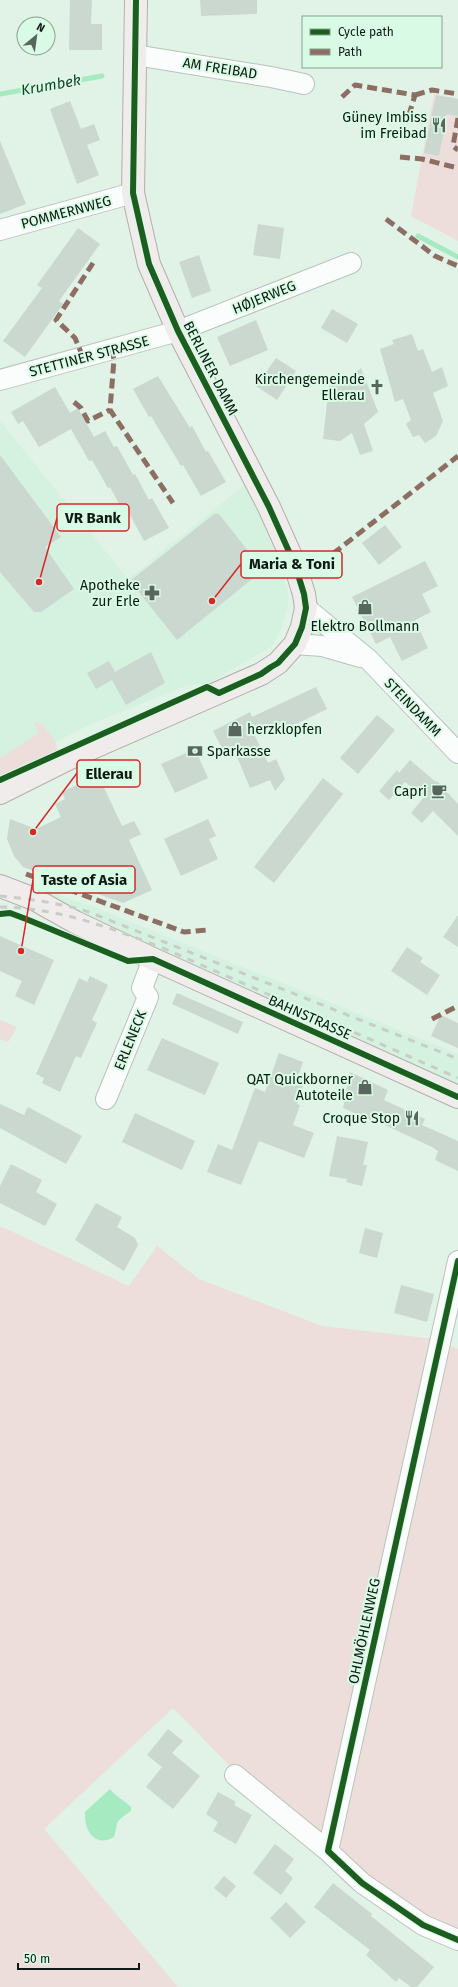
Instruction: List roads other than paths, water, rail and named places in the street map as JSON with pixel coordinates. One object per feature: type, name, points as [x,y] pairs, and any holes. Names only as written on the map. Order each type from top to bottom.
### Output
[{"type":"main road","name":"BERLINER DAMM","points":[[0,793],[76,755],[261,674],[278,663],[295,644],[302,627],[306,608],[299,575],[269,507],[178,331],[149,264],[133,193],[136,0]]},
{"type":"main road","name":"BAHNSTRASSE","points":[[0,886],[34,899],[75,922],[153,959],[458,1097]]},
{"type":"main road","name":"BAHNSTRASSE","points":[[0,897],[58,918],[75,922]]},
{"type":"street","name":"AM FREIBAD","points":[[135,60],[271,76],[304,84]]},
{"type":"street","name":"POMMERNWEG","points":[[0,230],[133,193]]},
{"type":"street","name":"HØJERWEG","points":[[178,331],[351,263]]},
{"type":"street","name":"STETTINER STRASSE","points":[[0,380],[178,331]]},
{"type":"street","name":"STEINDAMM","points":[[306,608],[369,660],[458,753]]},
{"type":"street","name":"STEINDAMM","points":[[295,644],[322,646],[369,660]]},
{"type":"street","name":"ERLENECK","points":[[106,1099],[148,997],[142,988],[153,959]]},
{"type":"street","name":"OHLMÖHLENWEG","points":[[328,1851],[458,1261]]},
{"type":"street","points":[[235,1775],[328,1851],[362,1883],[423,1925],[458,1940]]},
{"type":"waterway","name":"Krumbek","points":[[0,94],[102,76]]},
{"type":"waterway","name":"Krumbek","points":[[418,236],[458,257]]},
{"type":"railway","points":[[0,896],[45,902],[89,912],[458,1059]]},
{"type":"railway","points":[[0,907],[22,908],[63,915],[103,926],[142,940],[458,1078]]},
{"type":"place","name":"Güney Imbiss im Freibad","points":[[439,125]]},
{"type":"place","name":"Kirchengemeinde Ellerau","points":[[377,387]]},
{"type":"place","name":"VR Bank","points":[[39,582]]},
{"type":"place","name":"Apotheke zur Erle","points":[[152,593]]},
{"type":"place","name":"Maria & Toni","points":[[212,601]]},
{"type":"place","name":"Elektro Bollmann","points":[[365,607]]},
{"type":"place","name":"herzklopfen","points":[[235,729]]},
{"type":"place","name":"Sparkasse","points":[[195,751]]},
{"type":"place","name":"Capri","points":[[439,791]]},
{"type":"place","name":"Ellerau","points":[[33,832]]},
{"type":"place","name":"Taste of Asia","points":[[21,951]]},
{"type":"place","name":"QAT Quickborner Autoteile","points":[[365,1087]]},
{"type":"place","name":"Croque Stop","points":[[412,1118]]}]
